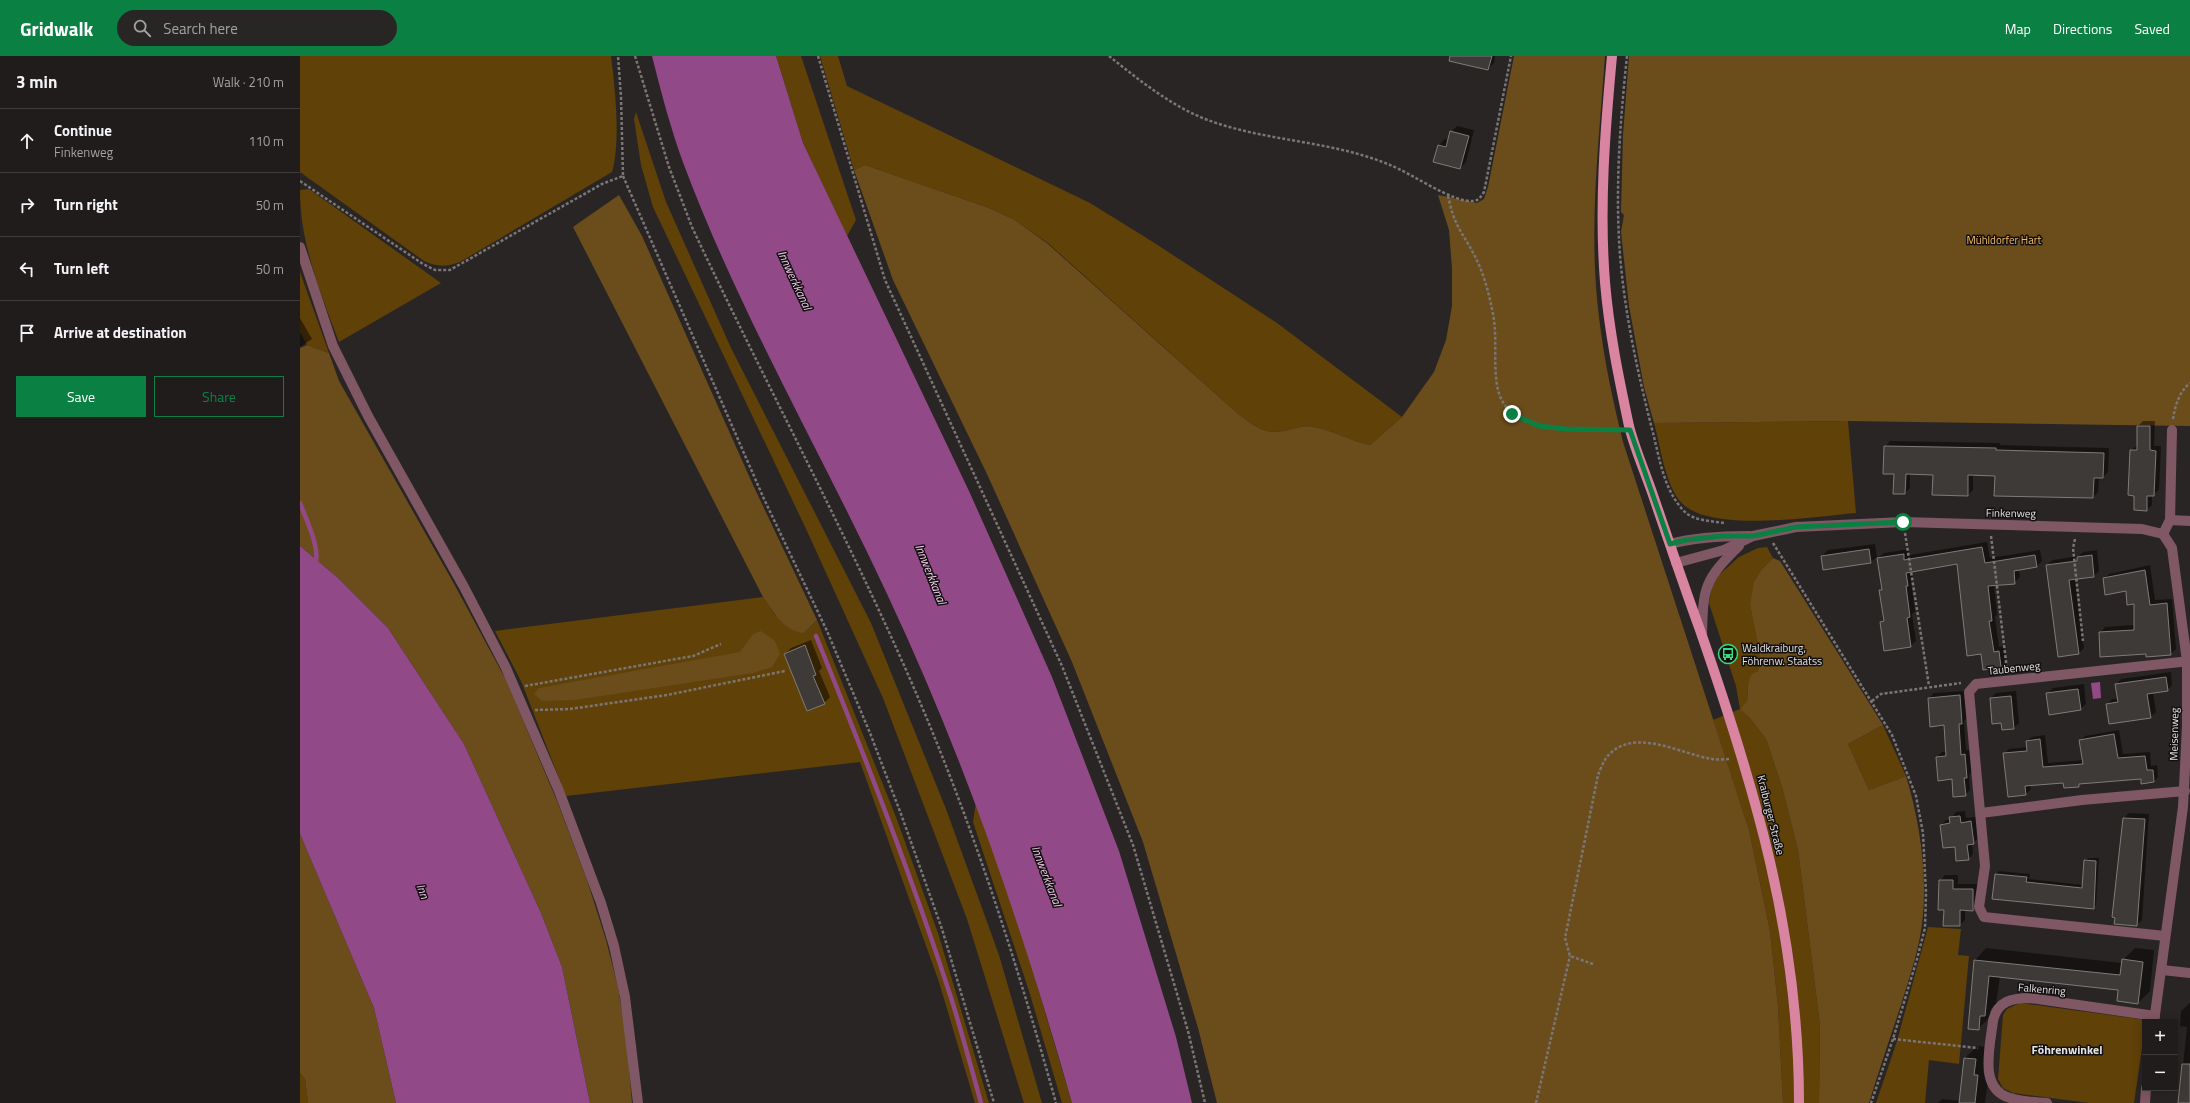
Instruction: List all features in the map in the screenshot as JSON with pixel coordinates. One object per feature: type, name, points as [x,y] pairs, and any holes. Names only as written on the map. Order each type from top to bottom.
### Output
[{"type":"main road","name":"Kraiburger Straße","points":[[1612,56],[1604,153],[1603,211],[1605,280],[1609,324],[1630,430],[1744,759],[1766,842],[1788,952],[1795,998],[1799,1063],[1799,1103]]},
{"type":"street","points":[[300,247],[333,346],[368,416],[464,587],[515,688],[559,791],[599,896],[614,946],[625,997],[638,1103]]},
{"type":"street","points":[[2162,534],[2170,520],[2172,430]]},
{"type":"street","points":[[2170,520],[2190,521]]},
{"type":"street","name":"Finkenweg","points":[[1670,544],[1686,540],[1721,536],[1753,536],[1796,527],[1903,522],[2142,529],[2162,534]]},
{"type":"street","name":"Meisenweg","points":[[2154,1019],[2187,807],[2185,791],[2188,661],[2172,548],[2162,534]]},
{"type":"street","name":"Finkenweg","points":[[1676,563],[1724,550],[1753,536]]},
{"type":"street","name":"Finkenweg","points":[[1702,637],[1704,592],[1721,563],[1744,541]]},
{"type":"street","name":"Taubenweg","points":[[1973,687],[1976,684],[2188,661]]},
{"type":"street","points":[[1973,687],[1969,692],[1985,866],[1979,907],[1984,917],[2166,936]]},
{"type":"street","points":[[1981,813],[2075,801],[2185,791]]},
{"type":"street","points":[[2162,970],[2190,973]]},
{"type":"street","name":"Falkenring","points":[[2047,1103],[2014,1099],[1995,1090],[1990,1084],[1990,1050],[1995,1013],[2000,1006],[2013,998],[2030,998],[2154,1019]]},
{"type":"street","points":[[2144,1103],[2146,1091]]},
{"type":"path","points":[[618,56],[622,97],[623,176],[764,499],[827,631],[870,733],[902,814],[942,929],[994,1103]]},
{"type":"path","points":[[635,56],[669,168],[692,227],[874,600],[911,680],[962,808],[1001,916],[1056,1103]]},
{"type":"path","points":[[818,56],[885,280],[1062,666],[1133,845],[1188,1031],[1205,1103]]},
{"type":"path","points":[[1109,56],[1156,92],[1205,119],[1254,134],[1366,155],[1407,172],[1448,196],[1473,201],[1481,198],[1484,192],[1511,56]]},
{"type":"path","points":[[1627,56],[1618,159],[1618,211],[1620,255],[1635,360],[1662,466],[1673,495],[1687,514],[1701,520],[1726,524]]},
{"type":"path","points":[[300,181],[423,264],[435,270],[450,270],[602,184],[623,176]]},
{"type":"path","points":[[1448,196],[1455,222],[1473,253],[1484,278],[1492,308],[1496,335],[1497,384],[1502,402],[1512,414],[1539,426],[1566,429],[1630,430]]},
{"type":"path","points":[[2172,430],[2175,407],[2186,386],[2190,382]]},
{"type":"path","points":[[1903,522],[1929,686]]},
{"type":"path","points":[[1990,525],[2008,681]]},
{"type":"path","points":[[2079,527],[2073,548],[2083,641]]},
{"type":"path","points":[[1767,533],[1892,735],[1916,796],[1923,833],[1925,860],[1925,928],[1893,1040],[1871,1103]]},
{"type":"path","points":[[515,688],[693,656],[721,644]]},
{"type":"path","points":[[525,710],[570,709],[668,695],[785,671]]},
{"type":"path","points":[[1872,701],[1881,694],[1929,686],[1967,683],[1973,687]]},
{"type":"path","points":[[1536,1103],[1570,956],[1565,938],[1598,775],[1606,758],[1616,750],[1629,743],[1640,743],[1671,747],[1712,759],[1744,759]]},
{"type":"path","points":[[1570,956],[1592,964]]},
{"type":"path","points":[[1893,1040],[1990,1050]]},
{"type":"shaded area","points":[[300,56],[611,56],[617,130],[615,159],[612,172],[460,262],[442,266],[429,263],[424,261],[300,172]]},
{"type":"shaded area","points":[[776,56],[801,56],[856,220],[847,236],[803,143]]},
{"type":"shaded area","points":[[820,56],[838,56],[847,86],[1090,203],[1153,242],[1277,323],[1402,417],[1370,445],[1309,426],[1285,431],[1270,432],[1254,426],[1237,413],[1049,244],[1015,220],[989,208],[865,165],[854,170]]},
{"type":"shaded area","points":[[636,112],[666,202],[731,348],[871,623],[946,809],[999,955],[1042,1103],[1024,1103],[967,919],[883,698],[807,531],[653,207],[641,165],[634,119]]},
{"type":"shaded area","points":[[309,189],[441,283],[339,342],[318,286],[303,229],[300,190]]},
{"type":"shaded area","points":[[300,272],[329,353],[307,345],[300,332]]},
{"type":"shaded area","points":[[1848,421],[1856,513],[1763,521],[1712,517],[1692,511],[1679,500],[1666,473],[1654,423]]},
{"type":"shaded area","points":[[1767,547],[1773,558],[1763,568],[1750,605],[1761,653],[1758,671],[1748,685],[1748,716],[1766,739],[1782,787],[1798,850],[1820,1025],[1819,1103],[1783,1103],[1778,1006],[1770,931],[1749,830],[1713,720],[1740,709],[1736,686],[1709,603],[1712,587],[1719,575],[1739,557],[1758,548]]},
{"type":"shaded area","points":[[763,597],[775,615],[804,633],[817,620],[896,817],[938,933],[989,1103],[975,1103],[939,982],[860,762],[566,796],[521,681],[495,631]]},
{"type":"shaded area","points":[[1883,725],[1906,776],[1869,790],[1848,744]]},
{"type":"shaded area","points":[[976,802],[1015,911],[1072,1103],[1062,1103],[1029,991],[973,822]]},
{"type":"shaded area","points":[[1928,927],[1961,929],[1958,955],[1969,956],[1959,1064],[1929,1060],[1925,1103],[1876,1103],[1897,1041]]},
{"type":"shaded area","points":[[2020,1003],[2142,1019],[2142,1048],[2134,1103],[2089,1103],[2013,1093],[2003,1088],[1998,1079],[2003,1015],[2007,1009]]},
{"type":"shaded area","points":[[300,1073],[305,1079],[308,1103],[300,1103]]},
{"type":"green space","points":[[1514,56],[1605,56],[1594,219],[1596,284],[1603,349],[1623,442],[1749,830],[1770,931],[1778,1006],[1783,1103],[1217,1103],[1198,1028],[1143,842],[1072,662],[987,474],[893,280],[854,170],[865,165],[989,208],[1015,220],[1048,244],[1237,413],[1259,428],[1270,432],[1275,432],[1309,426],[1370,445],[1402,417],[1434,372],[1446,340],[1452,306],[1452,268],[1449,230],[1438,195],[1477,203],[1484,199],[1488,187]]},
{"type":"green space","name":"Mühldorfer Hart","points":[[1629,56],[2190,56],[2190,426],[1848,421],[1654,423],[1644,387],[1629,306],[1621,232],[1624,215],[1621,212],[1623,135]]},
{"type":"green space","points":[[619,195],[642,236],[753,485],[817,620],[804,633],[797,632],[785,625],[763,597],[573,227]]},
{"type":"green space","points":[[307,345],[329,353],[339,381],[453,582],[506,680],[557,801],[587,880],[606,940],[618,987],[627,1044],[632,1103],[590,1103],[562,967],[541,913],[464,744],[388,628],[337,577],[300,546],[300,348]]},
{"type":"green space","points":[[1773,558],[1780,561],[1883,725],[1848,744],[1869,790],[1906,776],[1915,809],[1923,862],[1924,897],[1922,926],[1915,960],[1869,1103],[1819,1103],[1820,1025],[1798,850],[1782,787],[1766,739],[1748,716],[1740,709],[1747,702],[1748,685],[1751,675],[1758,671],[1760,653],[1750,605],[1754,582],[1763,568]]},
{"type":"green space","points":[[761,631],[775,641],[780,654],[772,667],[753,673],[575,700],[542,701],[534,694],[539,688],[740,652],[753,634]]},
{"type":"green space","points":[[300,834],[374,1008],[396,1103],[308,1103],[305,1079],[300,1073]]},
{"type":"water","name":"Innwerkkanal","points":[[652,56],[776,56],[803,143],[969,491],[1052,677],[1119,851],[1176,1037],[1192,1103],[1072,1103],[1053,1037],[1012,909],[943,720],[888,596],[755,329],[730,275],[684,165]]},
{"type":"water","name":"Inn","points":[[300,546],[337,577],[388,628],[464,744],[541,913],[562,967],[590,1103],[396,1103],[374,1008],[300,834]]},
{"type":"water","points":[[2100,682],[2101,698],[2093,699],[2091,683]]},
{"type":"building","points":[[1450,56],[1492,56],[1488,70],[1449,61]]},
{"type":"building","points":[[1450,131],[1469,136],[1460,169],[1433,162],[1438,145],[1446,147]]},
{"type":"building","points":[[2137,426],[2150,426],[2150,450],[2156,451],[2154,496],[2147,496],[2147,511],[2134,510],[2134,496],[2128,495],[2130,450],[2137,450]]},
{"type":"building","points":[[1884,446],[1996,448],[1996,450],[2104,453],[2103,478],[2094,478],[2093,498],[1994,496],[1995,476],[1968,475],[1968,496],[1932,495],[1933,475],[1906,474],[1905,494],[1893,494],[1894,474],[1883,474]]},
{"type":"building","points":[[1982,547],[1985,563],[2035,555],[2037,567],[2014,571],[2015,584],[1988,586],[1992,621],[1989,621],[1994,652],[1999,651],[2001,667],[1983,670],[1981,654],[1967,656],[1957,564],[1906,573],[1910,617],[1907,618],[1911,647],[1884,651],[1880,622],[1884,621],[1879,590],[1882,590],[1877,558],[1904,554],[1904,560]]},
{"type":"building","points":[[1869,549],[1871,563],[1823,570],[1821,556]]},
{"type":"building","points":[[2092,555],[2094,577],[2069,580],[2079,654],[2058,657],[2046,565],[2077,561],[2077,557]]},
{"type":"building","points":[[2145,570],[2150,605],[2167,603],[2171,655],[2146,657],[2146,654],[2100,657],[2099,632],[2134,630],[2134,604],[2127,605],[2126,591],[2105,595],[2103,578]]},
{"type":"building","points":[[805,645],[816,675],[813,676],[825,704],[807,711],[784,654]]},
{"type":"building","points":[[2166,677],[2168,691],[2147,694],[2151,718],[2109,724],[2106,704],[2118,702],[2115,684]]},
{"type":"building","points":[[2078,689],[2081,710],[2049,715],[2046,693]]},
{"type":"building","points":[[1960,695],[1962,724],[1959,724],[1961,755],[1965,754],[1967,778],[1964,778],[1966,796],[1953,797],[1952,779],[1938,781],[1936,757],[1946,756],[1944,725],[1930,727],[1928,698]]},
{"type":"building","points":[[2011,696],[2014,729],[2002,730],[2001,723],[1992,724],[1990,698]]},
{"type":"building","points":[[2114,734],[2118,758],[2145,756],[2147,770],[2153,770],[2154,782],[2141,784],[2141,779],[2079,784],[2079,787],[2064,788],[2063,783],[2025,786],[2026,795],[2008,797],[2003,753],[2027,751],[2026,741],[2040,739],[2043,767],[2083,764],[2079,740]]},
{"type":"building","points":[[1960,816],[1961,823],[1971,821],[1974,844],[1967,845],[1969,860],[1956,861],[1955,847],[1943,848],[1940,825],[1950,823],[1949,817]]},
{"type":"building","points":[[2123,818],[2145,819],[2137,926],[2114,924],[2115,918],[2112,917]]},
{"type":"building","points":[[2084,860],[2096,861],[2094,909],[1992,899],[1995,874],[2027,877],[2026,882],[2082,888]]},
{"type":"building","points":[[1939,880],[1953,880],[1953,889],[1973,889],[1973,911],[1960,910],[1960,926],[1943,926],[1944,910],[1938,910]]},
{"type":"building","points":[[2122,959],[2143,962],[2138,1004],[2117,1001],[2118,990],[1989,976],[1985,1016],[1980,1016],[1979,1030],[1968,1029],[1974,960],[2120,975]]},
{"type":"building","points":[[1964,1058],[1976,1059],[1974,1075],[1978,1075],[1975,1103],[1959,1103]]},
{"type":"building","points":[[2182,1064],[2190,1064],[2190,1103],[2178,1103]]},
{"type":"waterway","points":[[300,503],[309,525],[316,551],[315,565]]},
{"type":"waterway","points":[[816,636],[922,911],[953,1004],[981,1103]]},
{"type":"place","name":"Waldkraiburg, Föhrenw. Staatss","points":[[1728,654]]},
{"type":"district","name":"Föhrenwinkel","points":[[2067,1049]]},
{"type":"route","points":[[1512,414],[1539,426],[1566,429],[1630,430],[1670,544],[1686,540],[1721,536],[1753,536],[1796,527],[1834,524],[1903,522]]}]
